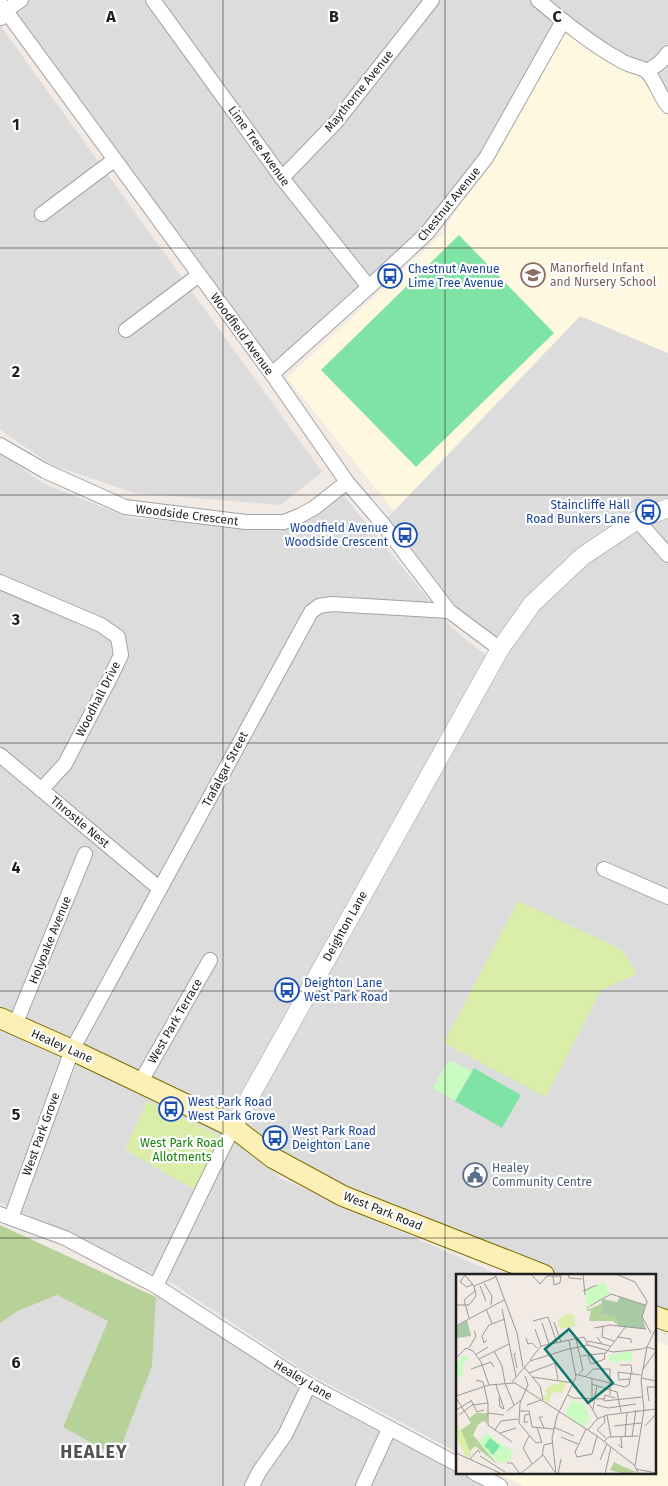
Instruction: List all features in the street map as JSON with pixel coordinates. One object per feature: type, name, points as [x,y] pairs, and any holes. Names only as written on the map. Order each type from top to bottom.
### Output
[{"type":"main road","name":"Healey Lane","points":[[8,1022],[72,1050],[233,1127]]},
{"type":"main road","name":"West Park Road","points":[[233,1127],[273,1158],[344,1196],[541,1274]]},
{"type":"main road","points":[[656,1317],[668,1321]]},
{"type":"street","points":[[2,11],[21,0]]},
{"type":"street","name":"Lime Tree Avenue","points":[[153,0],[282,178],[369,287]]},
{"type":"street","name":"Maythorne Avenue","points":[[282,178],[336,122],[432,0]]},
{"type":"street","points":[[538,0],[563,21],[618,60],[646,71],[668,106]]},
{"type":"street","name":"Woodfield Avenue","points":[[2,11],[272,374],[347,482],[449,611],[500,649]]},
{"type":"street","name":"Chestnut Avenue","points":[[272,374],[427,234],[486,158],[563,21]]},
{"type":"street","points":[[646,71],[657,66],[668,52]]},
{"type":"street","points":[[42,214],[114,160]]},
{"type":"street","points":[[126,330],[199,276]]},
{"type":"street","name":"Woodside Crescent","points":[[0,445],[45,471],[125,507],[231,520],[263,523],[284,522],[314,508],[347,482]]},
{"type":"street","name":"Deighton Lane","points":[[156,1286],[233,1127],[500,649],[532,604],[583,556],[637,520],[668,508]]},
{"type":"street","points":[[637,520],[668,555]]},
{"type":"street","name":"Woodhall Drive","points":[[0,582],[101,625],[118,637],[121,655],[109,680],[65,764],[41,790]]},
{"type":"street","name":"Trafalgar Street","points":[[72,1050],[311,612],[318,606],[332,604],[449,611]]},
{"type":"street","name":"Throstle Nest","points":[[0,755],[160,889]]},
{"type":"street","name":"Holyoake Avenue","points":[[8,1022],[85,854]]},
{"type":"street","points":[[604,869],[668,896]]},
{"type":"street","name":"West Park Terrace","points":[[140,1083],[210,960]]},
{"type":"street","name":"West Park Grove","points":[[5,1216],[72,1050]]},
{"type":"street","name":"Healey Lane","points":[[5,1216],[65,1238],[156,1286],[308,1386],[456,1463]]},
{"type":"street","points":[[252,1486],[259,1472],[285,1436],[308,1386]]},
{"type":"street","points":[[363,1486],[389,1428]]},
{"type":"street","points":[[477,1474],[500,1486]]},
{"type":"shaded area","points":[[21,0],[668,0],[668,106],[486,158],[427,233],[272,374],[5,11]]},
{"type":"shaded area","name":"Manorfield Infant and Nursery School","points":[[563,21],[646,71],[668,106],[668,353],[580,316],[394,511],[287,378],[442,234]]},
{"type":"shaded area","points":[[0,25],[322,472],[281,505],[134,493],[52,465],[0,428]]},
{"type":"shaded area","points":[[580,315],[668,353],[668,1321],[656,1317],[656,1274],[541,1274],[343,1196],[233,1127],[500,649],[449,611],[382,523]]},
{"type":"shaded area","points":[[0,452],[42,483],[130,518],[283,528],[343,495],[453,629],[487,656],[221,1131],[280,1178],[497,1274],[456,1274],[456,1451],[311,1375],[173,1284],[73,1235],[0,1203]]},
{"type":"shaded area","points":[[156,1286],[309,1385],[456,1463],[456,1474],[477,1474],[500,1486],[0,1486],[0,1323],[18,1311],[57,1295],[108,1321],[63,1427],[152,1366]]},
{"type":"shaded area","points":[[656,1341],[668,1346],[668,1486],[523,1486],[499,1474],[656,1474]]},
{"type":"green space","points":[[459,235],[554,333],[416,467],[321,370]]},
{"type":"green space","points":[[518,901],[618,948],[627,957],[637,974],[601,990],[546,1097],[444,1043]]},
{"type":"green space","points":[[453,1061],[472,1072],[455,1101],[433,1088],[446,1064]]},
{"type":"green space","points":[[474,1068],[521,1095],[502,1128],[455,1101]]},
{"type":"green space","name":"West Park Road Allotments","points":[[147,1101],[218,1135],[220,1143],[197,1191],[125,1150]]},
{"type":"green space","points":[[0,1225],[156,1297],[152,1366],[117,1457],[63,1427],[108,1321],[57,1295],[18,1311],[0,1323]]},
{"type":"place","name":"Manorfield Infant and Nursery School","points":[[533,275]]},
{"type":"place","name":"Chestnut Avenue Lime Tree Avenue","points":[[390,276]]},
{"type":"place","name":"Staincliffe Hall Road Bunkers Lane","points":[[648,512]]},
{"type":"place","name":"Woodfield Avenue Woodside Crescent","points":[[405,535]]},
{"type":"place","name":"Deighton Lane West Park Road","points":[[287,990]]},
{"type":"place","name":"West Park Road West Park Grove","points":[[171,1109]]},
{"type":"place","name":"West Park Road Deighton Lane","points":[[275,1138]]},
{"type":"place","name":"Healey Community Centre","points":[[475,1175]]},
{"type":"district","name":"HEALEY","points":[[94,1452]]}]
